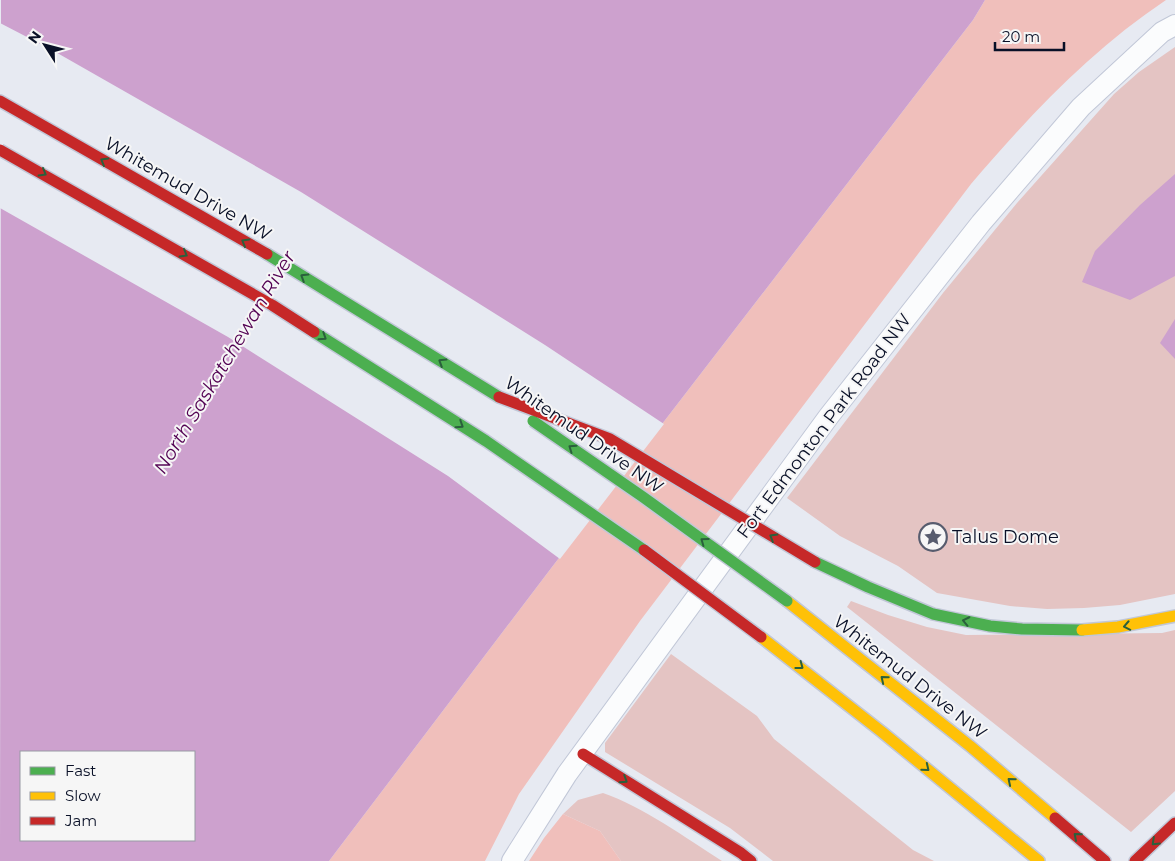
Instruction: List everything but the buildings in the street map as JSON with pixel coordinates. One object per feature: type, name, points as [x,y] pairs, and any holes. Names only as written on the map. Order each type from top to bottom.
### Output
[{"type":"highway","name":"Whitemud Drive NW","points":[[0,102],[287,266],[499,397],[644,497],[786,601],[970,746],[1105,861]]},
{"type":"highway","points":[[0,150],[272,305],[486,441],[627,538],[761,637],[853,708],[1039,861]]},
{"type":"highway","points":[[499,397],[610,439],[815,562],[858,584],[933,614],[992,627],[1062,630],[1114,628],[1175,616]]},
{"type":"highway","points":[[583,754],[751,861]]},
{"type":"highway","points":[[1135,861],[1175,823]]},
{"type":"street","name":"Fort Edmonton Park Road NW","points":[[512,861],[567,774],[829,416],[981,223],[1081,107],[1162,32],[1175,25]]},
{"type":"shaded area","points":[[985,0],[1166,0],[1112,40],[1062,85],[971,184],[640,621],[519,794],[485,861],[329,861],[552,567],[973,20]]},
{"type":"shaded area","points":[[1175,47],[1175,594],[1120,605],[1047,609],[1010,606],[937,593],[898,566],[840,536],[787,498],[943,293],[1017,203],[1114,94],[1139,72]]},
{"type":"shaded area","points":[[851,601],[927,627],[966,635],[1162,633],[1175,630],[1175,791],[1131,832],[847,607]]},
{"type":"shaded area","points":[[671,654],[757,716],[774,739],[913,850],[934,861],[773,861],[730,828],[605,752],[605,743]]},
{"type":"shaded area","points":[[603,793],[648,814],[722,861],[621,861],[600,831],[563,814],[578,800]]},
{"type":"shaded area","points":[[563,814],[600,831],[621,861],[529,861]]},
{"type":"water","name":"North Saskatchewan River","points":[[1,0],[985,0],[973,20],[552,567],[329,861],[0,861]]},
{"type":"water","points":[[1175,174],[1175,276],[1130,300],[1082,282],[1095,251],[1140,205]]},
{"type":"water","points":[[1175,319],[1175,359],[1160,343]]},
{"type":"pier","points":[[0,23],[52,50],[301,192],[545,345],[664,424],[560,559],[448,476],[228,337],[0,208]]},
{"type":"traffic: fast","points":[[267,254],[499,397]]},
{"type":"traffic: fast","points":[[314,332],[486,441],[644,550]]},
{"type":"traffic: fast","points":[[533,421],[643,497],[787,601]]},
{"type":"traffic: fast","points":[[815,562],[868,587],[933,614],[990,626],[1022,629],[1082,630]]},
{"type":"traffic: slow","points":[[787,601],[970,746],[1055,818]]},
{"type":"traffic: slow","points":[[1082,630],[1118,627],[1175,616]]},
{"type":"traffic: slow","points":[[761,637],[882,732],[1039,861]]},
{"type":"traffic: jam","points":[[0,101],[267,254]]},
{"type":"traffic: jam","points":[[0,150],[272,305],[314,332]]},
{"type":"traffic: jam","points":[[499,397],[610,439],[815,562]]},
{"type":"traffic: jam","points":[[644,550],[761,637]]},
{"type":"traffic: jam","points":[[583,754],[751,861]]},
{"type":"traffic: jam","points":[[1055,818],[1105,861]]},
{"type":"traffic: jam","points":[[1135,861],[1175,823]]},
{"type":"place","name":"Talus Dome","points":[[933,537]]}]
